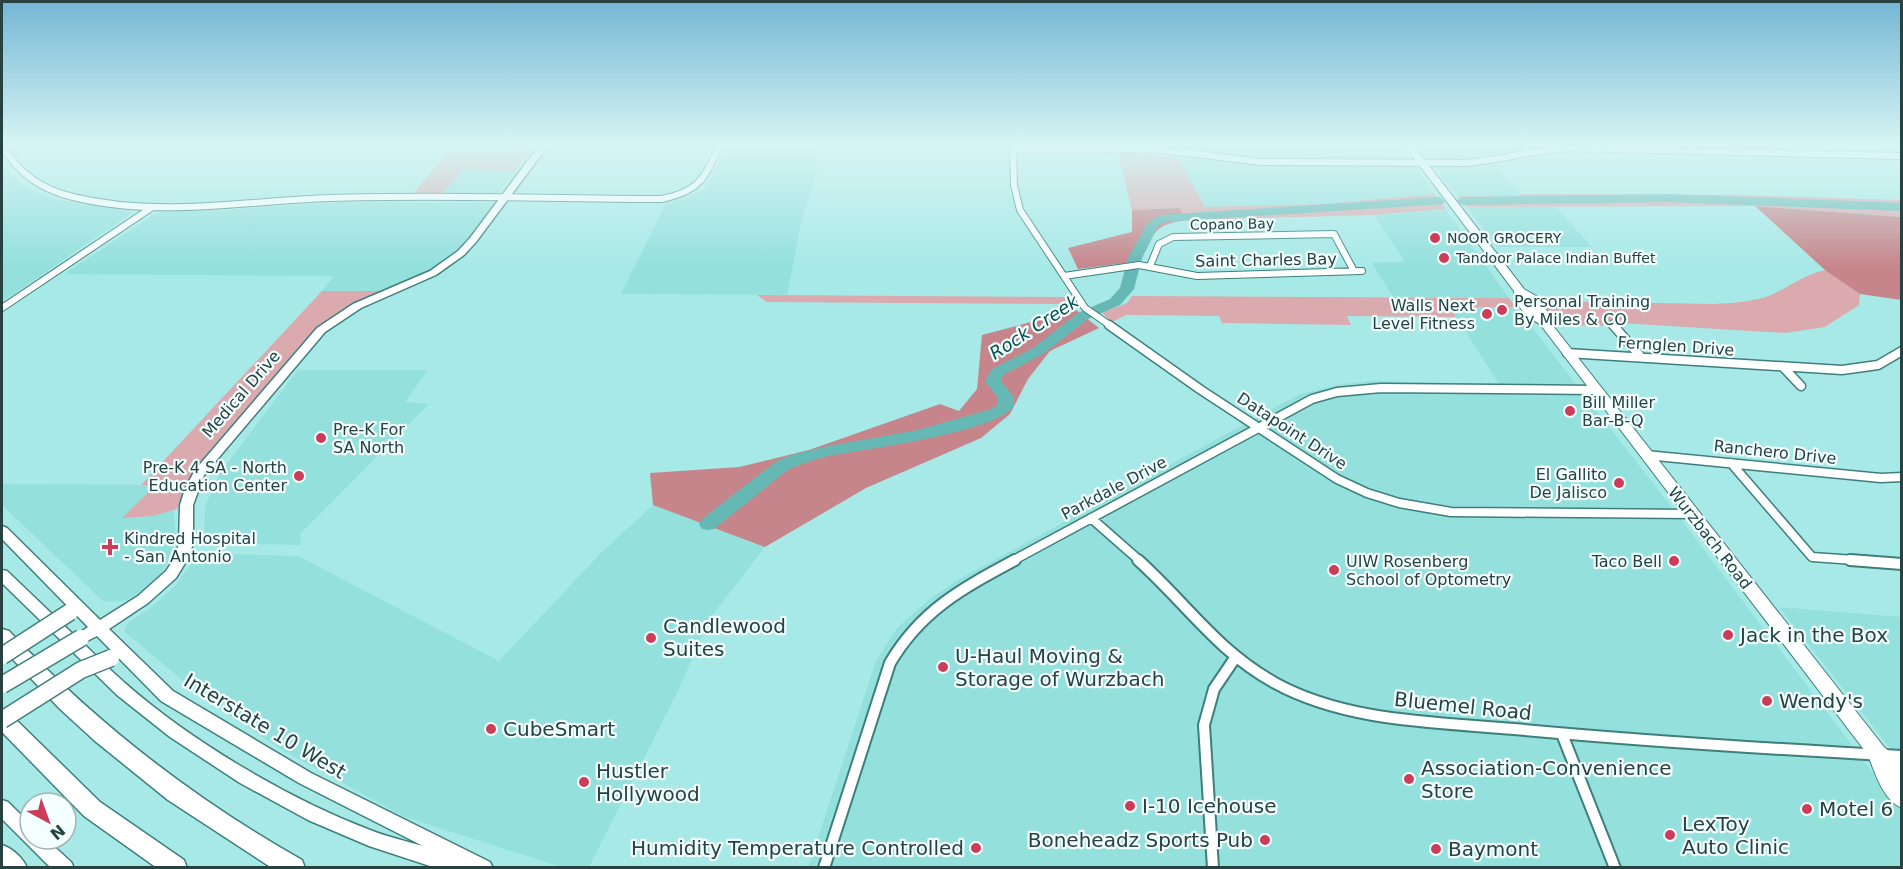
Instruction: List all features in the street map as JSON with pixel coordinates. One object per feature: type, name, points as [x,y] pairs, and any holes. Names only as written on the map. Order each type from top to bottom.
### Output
[{"type":"highway","points":[[2,636],[58,694],[119,751],[213,818],[294,867]]},
{"type":"highway","points":[[2,719],[92,809],[176,867]]},
{"type":"main road","name":"Medical Drive","points":[[2,685],[100,627],[153,592],[176,567],[186,546],[187,498],[199,473],[313,339],[329,324],[357,306],[422,278],[453,260],[473,240],[513,187]]},
{"type":"main road","name":"Wurzbach Road","points":[[1440,187],[1520,291],[1520,300],[1530,312],[1544,322],[1877,753],[1902,775]]},
{"type":"main road","name":"Interstate 10 West","points":[[2,531],[70,605],[100,627],[167,696],[276,762],[357,806],[484,867]]},
{"type":"main road","points":[[2,575],[122,690],[176,732],[246,778],[314,814],[369,838],[465,867]]},
{"type":"main road","points":[[2,656],[55,624],[70,605]]},
{"type":"main road","points":[[2,719],[81,670],[111,658],[123,658],[135,662]]},
{"type":"main road","name":"Wurzbach Road","points":[[1877,753],[1886,778],[1902,799]]},
{"type":"main road","points":[[2,808],[18,825]]},
{"type":"main road","points":[[46,851],[65,867]]},
{"type":"main road","points":[[2,853],[18,867]]},
{"type":"street","points":[[42,187],[89,201],[151,208],[207,208],[332,198],[661,199],[694,190],[697,187]]},
{"type":"street","name":"Datapoint Drive","points":[[1014,187],[1018,206],[1085,308],[1258,428],[1337,479],[1367,493],[1419,508],[1483,513],[1691,514]]},
{"type":"street","points":[[2,308],[151,208]]},
{"type":"street","points":[[1334,234],[1358,271]]},
{"type":"street","name":"Copano Bay","points":[[1150,266],[1154,247],[1161,240],[1169,238],[1334,234]]},
{"type":"street","name":"Saint Charles Bay","points":[[1064,276],[1139,265],[1197,276],[1358,271]]},
{"type":"street","points":[[1613,325],[1641,357]]},
{"type":"street","name":"Fernglen Drive","points":[[1567,353],[1862,369],[1885,362],[1902,351]]},
{"type":"street","points":[[1783,366],[1801,386]]},
{"type":"street","name":"Parkdale Drive","points":[[824,867],[890,663],[909,633],[930,612],[956,592],[1312,399],[1359,389],[1596,390]]},
{"type":"street","name":"Ranchero Drive","points":[[1646,455],[1881,478],[1902,477]]},
{"type":"street","points":[[1731,463],[1812,557],[1902,564]]},
{"type":"street","name":"Bluemel Road","points":[[1090,518],[1164,583],[1209,634],[1235,658],[1276,684],[1350,711],[1407,719],[1562,734],[1902,756]]},
{"type":"street","points":[[1213,867],[1204,725],[1217,682],[1235,658]]},
{"type":"street","points":[[1562,734],[1615,867]]},
{"type":"shaded area","points":[[2,187],[26,187],[58,200],[133,212],[2,302]]},
{"type":"shaded area","points":[[419,187],[448,187],[442,194],[412,195]]},
{"type":"shaded area","points":[[448,187],[504,187],[498,194],[442,194]]},
{"type":"shaded area","points":[[707,187],[812,187],[801,224],[787,295],[621,294],[666,203],[686,198]]},
{"type":"shaded area","points":[[1126,187],[1194,187],[1205,207],[1323,204],[1434,194],[1446,209],[1374,215],[1186,220],[1178,208],[1132,210]]},
{"type":"shaded area","points":[[1194,187],[1429,187],[1434,194],[1323,204],[1205,207]]},
{"type":"shaded area","points":[[1450,187],[1514,187],[1523,197],[1457,196]]},
{"type":"shaded area","points":[[1520,194],[1736,195],[1901,200],[1902,217],[1755,206],[1467,207],[1457,196],[1522,197]]},
{"type":"shaded area","points":[[331,202],[494,203],[458,250],[428,271],[382,291],[322,291],[334,276],[64,274],[158,212],[227,210]]},
{"type":"shaded area","points":[[1755,206],[1901,217],[1901,300],[1860,294],[1825,270]]},
{"type":"shaded area","points":[[1467,207],[1556,207],[1592,247],[1497,247]]},
{"type":"shaded area","points":[[1179,208],[1186,220],[1160,228],[1152,237],[1140,261],[1078,269],[1068,248],[1132,232],[1132,210]]},
{"type":"shaded area","points":[[1446,210],[1509,298],[1393,297],[1372,263],[1405,262],[1374,215]]},
{"type":"shaded area","points":[[1826,270],[1860,294],[1859,305],[1825,327],[1785,333],[1604,322],[1607,326],[1561,325],[1540,301],[1714,304],[1740,302],[1766,297],[1810,275]]},
{"type":"shaded area","points":[[322,291],[382,291],[354,304],[311,335],[195,468],[177,509],[153,516],[122,518],[156,485],[141,485]]},
{"type":"shaded area","points":[[757,295],[1067,297],[1072,304],[767,302]]},
{"type":"shaded area","points":[[1132,296],[1509,298],[1516,307],[1450,307],[1456,317],[1347,316],[1351,325],[1222,323],[1219,316],[1126,315],[1112,322],[1102,313],[1127,303]]},
{"type":"shaded area","points":[[1450,307],[1516,307],[1683,522],[1901,810],[1901,867],[808,868],[876,661],[897,628],[931,598],[961,578],[1300,394],[1343,384],[1372,381],[1499,384]]},
{"type":"shaded area","points":[[1076,310],[1099,328],[1050,351],[1028,379],[1010,414],[981,438],[866,488],[765,547],[653,505],[650,473],[739,467],[809,450],[940,404],[959,411],[977,389],[982,335]]},
{"type":"shaded area","name":"Pre-K For SA North","points":[[298,370],[428,370],[405,402],[429,404],[300,534],[301,545],[204,543],[205,506],[220,473]]},
{"type":"shaded area","name":"Kindred Hospital - San Antonio","points":[[2,484],[176,485],[173,504],[176,538],[171,557],[161,573],[143,590],[126,600],[103,601],[2,505]]},
{"type":"shaded area","points":[[653,505],[765,547],[710,618],[678,691],[589,867],[561,867],[405,817],[284,751],[207,701],[124,631],[129,622],[149,609],[175,586],[199,553],[298,556],[499,661],[600,554]]},
{"type":"shaded area","points":[[1779,607],[1901,617],[1901,762]]},
{"type":"waterway","name":"Rock Creek","points":[[1462,201],[1668,198],[1902,207]]},
{"type":"waterway","name":"Rock Creek","points":[[708,524],[783,465],[798,459],[828,451],[918,436],[997,413],[1006,406],[1006,397],[993,381],[997,372],[1038,351],[1083,316],[1115,302],[1127,289],[1135,258],[1153,224],[1163,218],[1439,201]]},
{"type":"place","name":"NOOR GROCERY","points":[[1435,238]]},
{"type":"place","name":"Tandoor Palace Indian Buffet","points":[[1444,258]]},
{"type":"place","name":"Personal Training By Miles & CO","points":[[1502,310]]},
{"type":"place","name":"Walls Next Level Fitness","points":[[1487,314]]},
{"type":"place","name":"Bill Miller Bar-B-Q","points":[[1570,411]]},
{"type":"place","name":"Pre-K For SA North","points":[[321,438]]},
{"type":"place","name":"Pre-K 4 SA - North Education Center","points":[[299,476]]},
{"type":"place","name":"El Gallito De Jalisco","points":[[1619,483]]},
{"type":"place","name":"Kindred Hospital - San Antonio","points":[[110,547]]},
{"type":"place","name":"Taco Bell","points":[[1674,561]]},
{"type":"place","name":"UIW Rosenberg School of Optometry","points":[[1334,570]]},
{"type":"place","name":"Jack in the Box","points":[[1728,635]]},
{"type":"place","name":"Candlewood Suites","points":[[651,638]]},
{"type":"place","name":"U-Haul Moving & Storage of Wurzbach","points":[[943,667]]},
{"type":"place","name":"Wendy's","points":[[1767,701]]},
{"type":"place","name":"CubeSmart","points":[[491,729]]},
{"type":"place","name":"Association-Convenience Store","points":[[1409,779]]},
{"type":"place","name":"Hustler Hollywood","points":[[584,782]]},
{"type":"place","name":"I-10 Icehouse","points":[[1130,806]]},
{"type":"place","name":"Motel 6","points":[[1807,809]]},
{"type":"place","name":"LexToy Auto Clinic","points":[[1670,835]]},
{"type":"place","name":"Boneheadz Sports Pub","points":[[1265,840]]},
{"type":"place","name":"Humidity Temperature Controlled","points":[[976,848]]},
{"type":"place","name":"Baymont","points":[[1436,849]]}]
